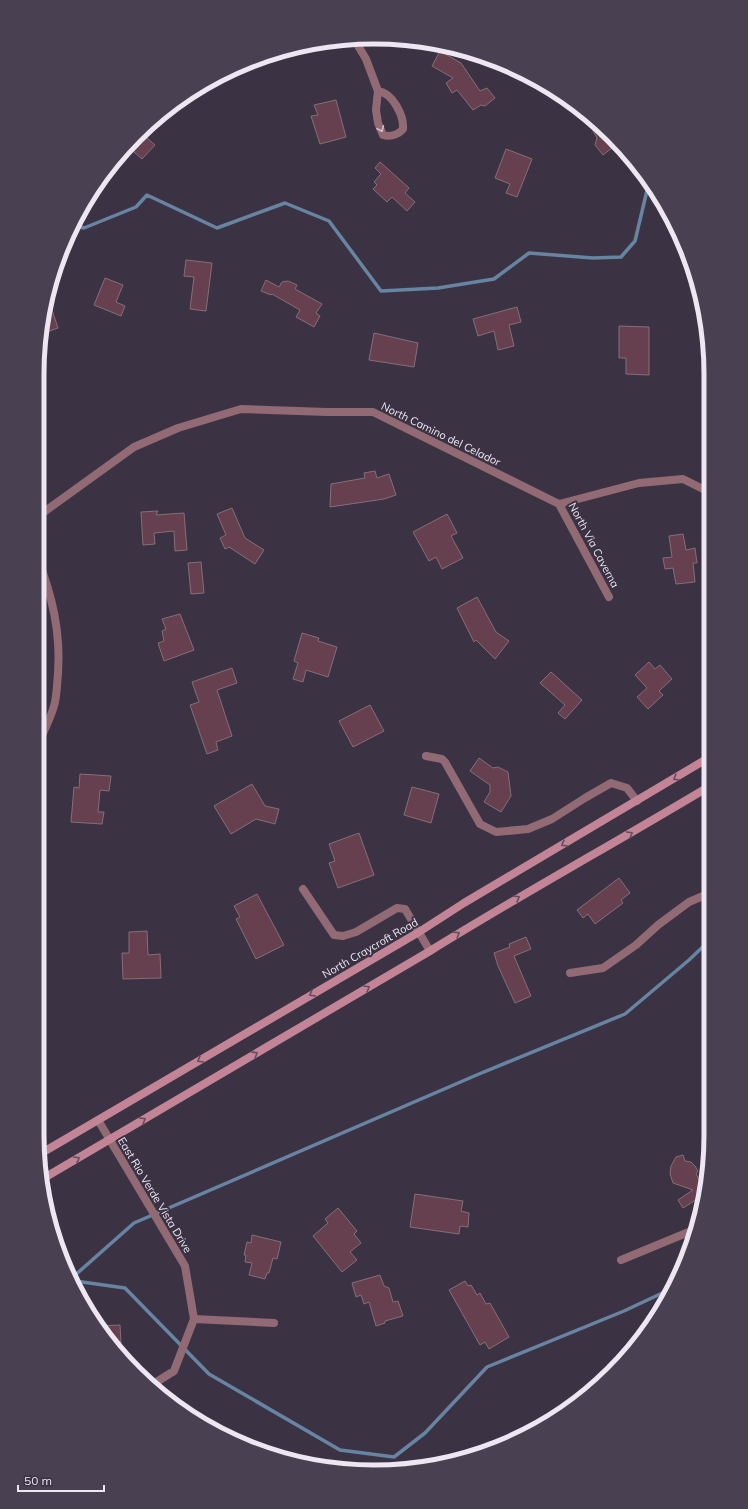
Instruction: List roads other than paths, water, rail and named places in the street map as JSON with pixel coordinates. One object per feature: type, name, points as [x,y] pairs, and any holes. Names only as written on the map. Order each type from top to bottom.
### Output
[{"type":"main road","name":"North Craycroft Road","points":[[45,1151],[419,932],[464,903],[704,761]]},
{"type":"main road","points":[[47,1176],[430,951],[483,918],[704,790]]},
{"type":"street","points":[[357,45],[366,59],[378,91],[376,110],[381,131],[383,135],[387,136],[397,134],[403,130],[402,116],[392,99],[384,93],[378,91]]},
{"type":"street","name":"North Camino del Celador","points":[[44,513],[134,447],[178,428],[241,409],[374,412],[559,504]]},
{"type":"street","points":[[559,504],[639,483],[683,479],[704,490]]},
{"type":"street","name":"North Via Caverna","points":[[559,504],[609,597]]},
{"type":"street","points":[[44,576],[51,596],[60,653],[54,706],[44,730]]},
{"type":"street","points":[[426,756],[442,759],[445,762],[480,824],[496,832],[528,829],[552,819],[611,783],[627,788],[637,801]]},
{"type":"street","points":[[303,889],[334,935],[343,936],[356,932],[397,908],[405,909],[430,951]]},
{"type":"street","points":[[570,973],[603,968],[689,902],[704,896]]},
{"type":"street","name":"East Rio Verde Vista Drive","points":[[98,1120],[185,1266],[194,1319]]},
{"type":"street","points":[[621,1260],[689,1232]]},
{"type":"street","points":[[156,1383],[174,1371],[194,1319],[274,1323]]},
{"type":"waterway","points":[[79,227],[84,228],[136,207],[147,195],[217,228],[285,203],[329,221],[381,291],[438,288],[494,279],[529,253],[593,258],[621,257],[635,241],[647,190]]},
{"type":"waterway","points":[[75,1275],[134,1223],[479,1074],[625,1014],[704,946]]},
{"type":"waterway","points":[[78,1281],[125,1288],[209,1374],[340,1450],[394,1457],[425,1433],[487,1367],[624,1311],[664,1292]]}]
